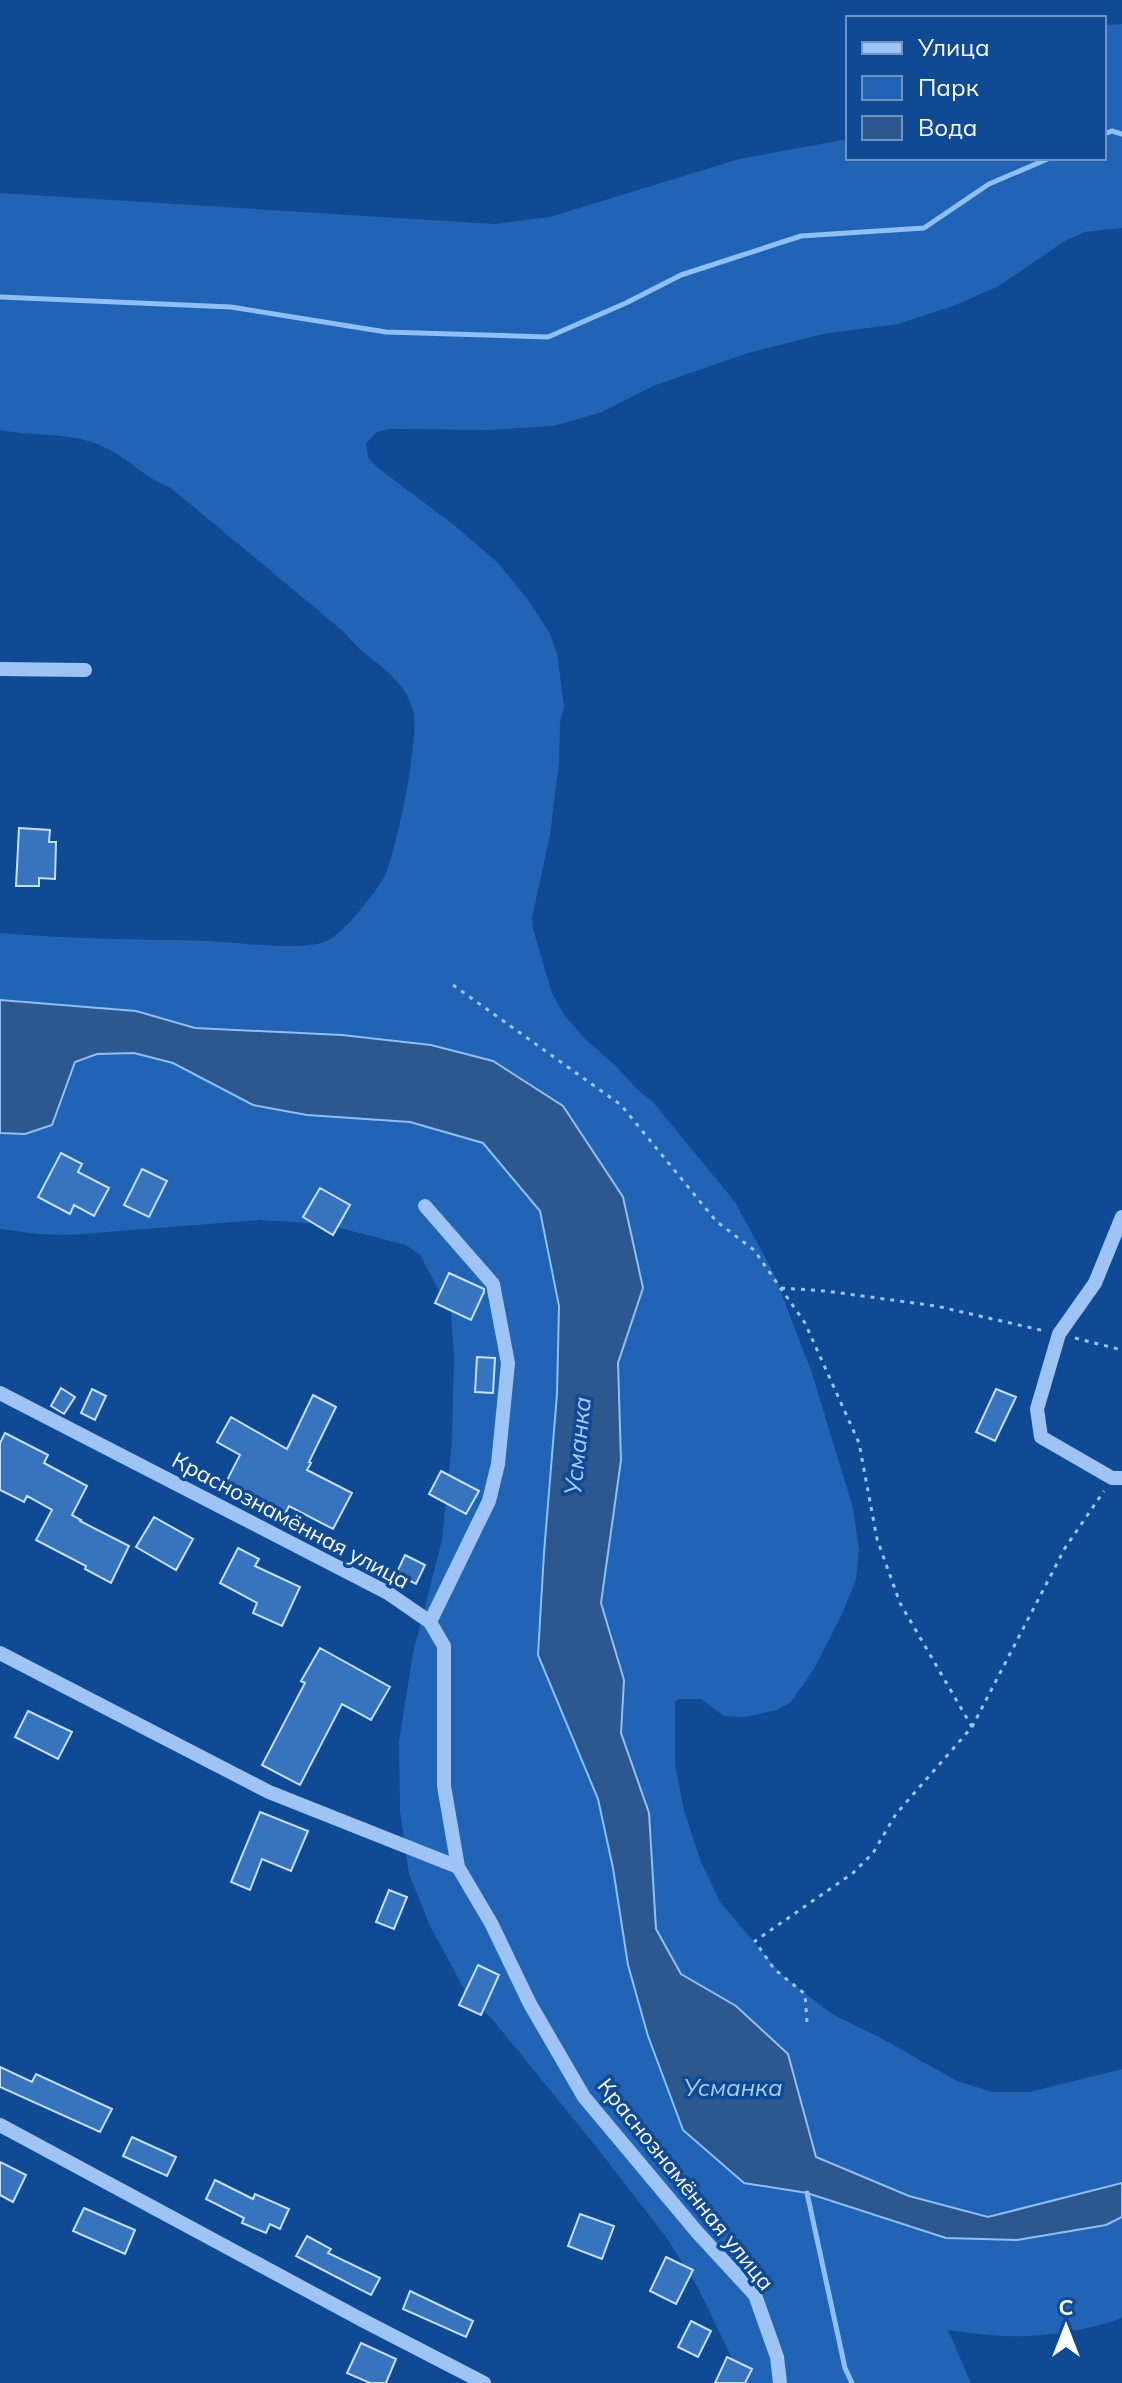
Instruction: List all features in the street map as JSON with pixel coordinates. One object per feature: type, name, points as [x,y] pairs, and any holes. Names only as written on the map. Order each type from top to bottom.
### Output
[{"type":"street","points":[[0,669],[85,670]]},
{"type":"street","points":[[425,1206],[493,1284],[508,1363],[498,1464],[489,1501],[430,1622]]},
{"type":"street","points":[[1117,1478],[1041,1437],[1037,1409],[1059,1334],[1095,1283],[1122,1217]]},
{"type":"street","name":"Краснознамённая улица","points":[[0,1393],[388,1593],[430,1622],[444,1646],[444,1786],[458,1867],[491,1923],[530,2004],[584,2097],[697,2232],[755,2295],[777,2357],[780,2383]]},
{"type":"street","points":[[0,1653],[269,1792],[458,1867]]},
{"type":"street","points":[[0,2125],[484,2383]]},
{"type":"path","points":[[453,985],[621,1105],[716,1221],[754,1250],[781,1288],[805,1323],[859,1443],[877,1539],[900,1603],[972,1727]]},
{"type":"path","points":[[781,1288],[936,1306],[1122,1350]]},
{"type":"path","points":[[807,2022],[805,1994],[774,1969],[755,1941],[853,1873],[873,1853],[896,1814],[972,1727],[1065,1548],[1117,1478]]},
{"type":"green space","points":[[1122,24],[1122,228],[1085,232],[1065,241],[997,287],[953,306],[898,324],[823,334],[748,353],[653,386],[602,412],[554,426],[488,430],[390,429],[377,432],[366,443],[368,458],[378,468],[454,525],[498,563],[550,634],[557,653],[564,707],[550,835],[532,918],[552,993],[565,1016],[585,1039],[653,1102],[735,1202],[774,1274],[812,1373],[853,1508],[859,1550],[856,1580],[814,1669],[791,1702],[777,1710],[745,1717],[724,1716],[701,1699],[679,1699],[675,1702],[675,1764],[684,1810],[701,1862],[720,1902],[783,1976],[832,2014],[957,2081],[993,2092],[1029,2092],[1122,2069],[1122,2318],[1078,2330],[1035,2336],[948,2330],[971,2383],[744,2383],[698,2288],[666,2237],[492,2019],[468,1996],[430,1926],[409,1874],[400,1811],[399,1741],[413,1653],[442,1540],[452,1441],[454,1354],[451,1313],[420,1255],[406,1245],[324,1224],[260,1220],[69,1235],[0,1229],[0,933],[286,946],[327,941],[360,910],[386,873],[407,789],[414,719],[406,694],[391,675],[171,488],[93,443],[0,430],[0,193],[495,224],[550,217],[739,159],[846,139],[846,160],[1106,160],[1106,25]]},
{"type":"water","name":"Усманка","points":[[0,1000],[136,1011],[195,1028],[342,1035],[431,1045],[493,1061],[563,1106],[623,1197],[643,1288],[618,1363],[621,1460],[601,1603],[624,1680],[621,1733],[649,1813],[656,1929],[681,1974],[736,2006],[788,2054],[816,2157],[909,2196],[988,2217],[1122,2183],[1122,2217],[1106,2225],[1017,2240],[946,2238],[807,2193],[744,2183],[683,2130],[648,2036],[628,1965],[613,1868],[598,1799],[538,1655],[557,1394],[559,1306],[540,1211],[483,1143],[410,1122],[307,1115],[253,1105],[173,1063],[134,1053],[97,1054],[75,1062],[52,1125],[25,1134],[0,1133]]},
{"type":"building","points":[[19,828],[50,830],[49,842],[56,842],[55,879],[39,878],[39,886],[16,886]]},
{"type":"building","points":[[61,1153],[82,1164],[78,1172],[109,1188],[94,1216],[74,1205],[70,1214],[38,1197]]},
{"type":"building","points":[[142,1169],[167,1181],[149,1217],[124,1205]]},
{"type":"building","points":[[320,1188],[350,1205],[333,1235],[303,1217]]},
{"type":"building","points":[[449,1273],[484,1289],[471,1320],[435,1303]]},
{"type":"building","points":[[477,1357],[495,1358],[493,1393],[475,1392]]},
{"type":"building","points":[[61,1388],[75,1397],[64,1414],[51,1406]]},
{"type":"building","points":[[92,1389],[106,1396],[95,1420],[81,1413]]},
{"type":"building","points":[[996,1389],[1016,1397],[995,1441],[976,1432]]},
{"type":"building","points":[[313,1395],[336,1407],[307,1470],[352,1493],[333,1529],[289,1506],[284,1516],[224,1486],[240,1455],[217,1442],[231,1417],[287,1449]]},
{"type":"building","points":[[5,1433],[48,1455],[44,1463],[87,1486],[72,1515],[129,1546],[111,1583],[36,1540],[52,1510],[27,1496],[24,1502],[0,1490],[0,1443]]},
{"type":"building","points":[[441,1471],[479,1491],[466,1514],[429,1494]]},
{"type":"building","points":[[154,1517],[193,1539],[176,1570],[136,1547]]},
{"type":"building","points":[[238,1548],[259,1559],[255,1566],[300,1587],[282,1626],[253,1613],[257,1603],[220,1583]]},
{"type":"building","points":[[405,1555],[425,1565],[416,1584],[396,1574]]},
{"type":"building","points":[[320,1648],[390,1687],[371,1720],[342,1704],[300,1785],[262,1765]]},
{"type":"building","points":[[28,1711],[72,1732],[58,1759],[15,1737]]},
{"type":"building","points":[[260,1812],[308,1831],[291,1871],[262,1859],[250,1890],[231,1882]]},
{"type":"building","points":[[389,1890],[407,1897],[394,1929],[376,1922]]},
{"type":"building","points":[[478,1965],[499,1975],[481,2015],[459,2005]]},
{"type":"building","points":[[0,2067],[32,2082],[36,2074],[112,2109],[100,2132],[0,2087]]},
{"type":"building","points":[[132,2137],[176,2157],[167,2176],[123,2156]]},
{"type":"building","points":[[0,2162],[26,2175],[13,2202],[0,2195]]},
{"type":"building","points":[[215,2180],[253,2199],[255,2194],[289,2209],[280,2229],[270,2224],[266,2233],[242,2223],[244,2218],[206,2199]]},
{"type":"building","points":[[84,2208],[135,2230],[125,2254],[73,2231]]},
{"type":"building","points":[[580,2214],[614,2226],[602,2259],[568,2246]]},
{"type":"building","points":[[307,2236],[331,2249],[328,2253],[380,2278],[371,2295],[296,2256]]},
{"type":"building","points":[[666,2257],[693,2270],[676,2304],[650,2291]]},
{"type":"building","points":[[410,2291],[473,2321],[466,2337],[403,2309]]},
{"type":"building","points":[[691,2321],[711,2331],[698,2357],[678,2347]]},
{"type":"building","points":[[361,2343],[396,2359],[386,2383],[370,2383],[347,2373]]},
{"type":"building","points":[[727,2357],[752,2369],[745,2383],[715,2383]]},
{"type":"waterway","points":[[1106,133],[1112,131],[1122,134]]},
{"type":"waterway","points":[[0,297],[231,307],[386,332],[548,337],[681,275],[801,236],[924,228],[989,184],[1045,160]]},
{"type":"waterway","points":[[807,2193],[845,2368],[852,2383]]}]
